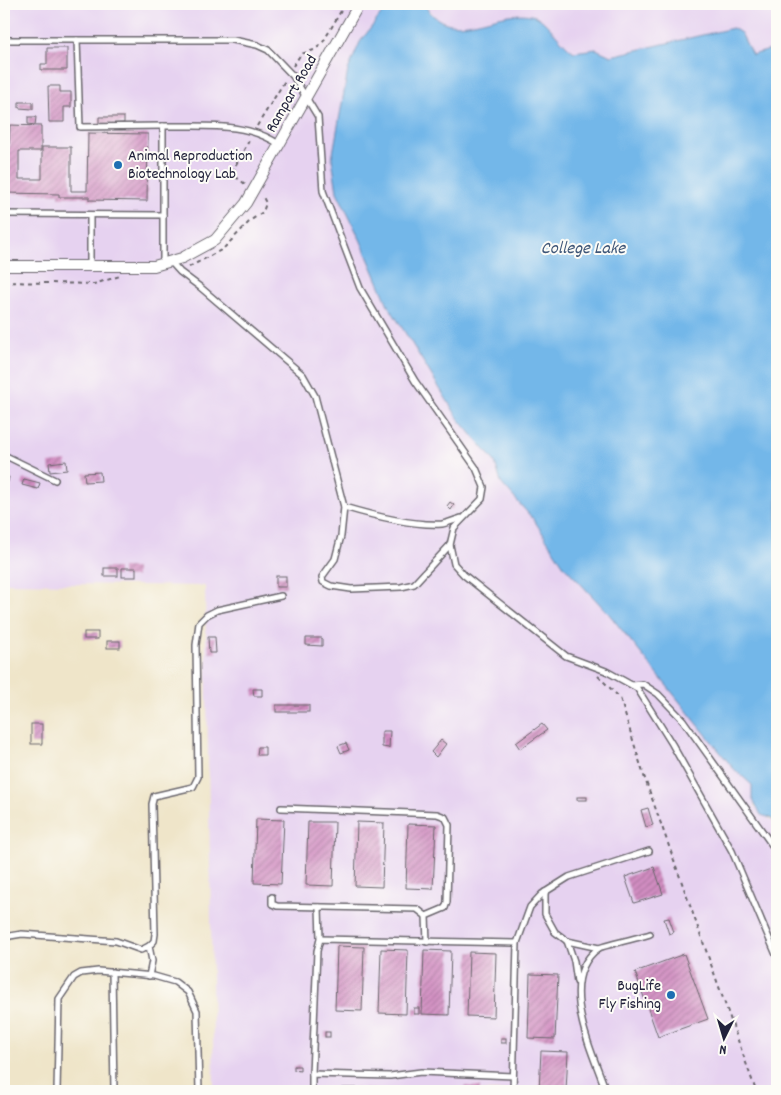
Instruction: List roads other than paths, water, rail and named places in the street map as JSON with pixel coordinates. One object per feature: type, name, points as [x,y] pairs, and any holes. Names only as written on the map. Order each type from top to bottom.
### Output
[{"type":"street","name":"Rampart Road","points":[[4,266],[138,267],[167,263],[199,250],[215,240],[246,203],[307,99],[359,4]]},
{"type":"lane","points":[[4,40],[233,40],[257,45],[268,50],[293,76],[318,117],[321,127],[323,191],[360,288],[414,381],[476,468],[484,487],[482,499],[462,517],[454,528],[450,545],[454,564],[566,656],[606,670],[637,688],[648,703],[732,851],[777,957]]},
{"type":"lane","points":[[77,40],[80,127],[238,127],[266,135],[280,145]]},
{"type":"lane","points":[[163,126],[162,215],[167,263],[303,375],[315,396],[344,507],[341,536],[335,559],[322,577],[323,582],[331,586],[369,588],[400,587],[414,584],[450,545]]},
{"type":"lane","points":[[4,214],[162,215]]},
{"type":"lane","points":[[90,215],[90,266]]},
{"type":"lane","points":[[4,455],[55,480]]},
{"type":"lane","points":[[344,507],[374,516],[443,524],[462,517]]},
{"type":"lane","points":[[4,940],[10,936],[22,934],[116,941],[142,950],[154,942],[152,804],[154,796],[193,787],[198,777],[196,645],[199,623],[206,615],[217,610],[281,596]]},
{"type":"lane","points":[[632,685],[643,684],[658,694],[683,720],[777,852]]},
{"type":"lane","points":[[281,808],[437,814],[445,817],[448,825],[447,902],[444,908],[426,916]]},
{"type":"lane","points":[[513,1091],[517,943],[530,907],[546,892],[569,878],[648,851]]},
{"type":"lane","points":[[546,892],[545,914],[555,932],[567,941],[599,948],[650,934]]},
{"type":"lane","points":[[272,897],[272,904],[277,906],[417,909],[426,916],[427,942]]},
{"type":"lane","points":[[312,1091],[317,952],[320,939],[319,907]]},
{"type":"lane","points":[[320,939],[517,943]]},
{"type":"lane","points":[[567,941],[574,961],[580,1015],[606,1091]]},
{"type":"lane","points":[[149,946],[152,961],[149,976]]},
{"type":"lane","points":[[577,982],[587,962],[599,948]]},
{"type":"lane","points":[[112,972],[114,1091]]},
{"type":"lane","points":[[57,1091],[59,999],[67,985],[81,973],[112,972],[149,976],[175,982],[188,992],[197,1011],[199,1091]]},
{"type":"lane","points":[[312,1074],[390,1076],[420,1072],[513,1076]]},
{"type":"water","name":"College Lake","points":[[389,4],[424,4],[435,17],[447,23],[461,25],[520,14],[535,16],[544,22],[574,52],[596,49],[611,56],[733,28],[741,33],[752,55],[777,48],[777,825],[771,818],[761,815],[752,798],[752,785],[733,768],[609,614],[564,566],[534,520],[501,483],[495,462],[458,418],[388,305],[360,239],[337,192],[332,159],[348,70],[360,42]]},
{"type":"place","name":"Animal Reproduction Biotechnology Lab","points":[[118,165]]},
{"type":"place","name":"BugLife Fly Fishing","points":[[671,995]]}]
